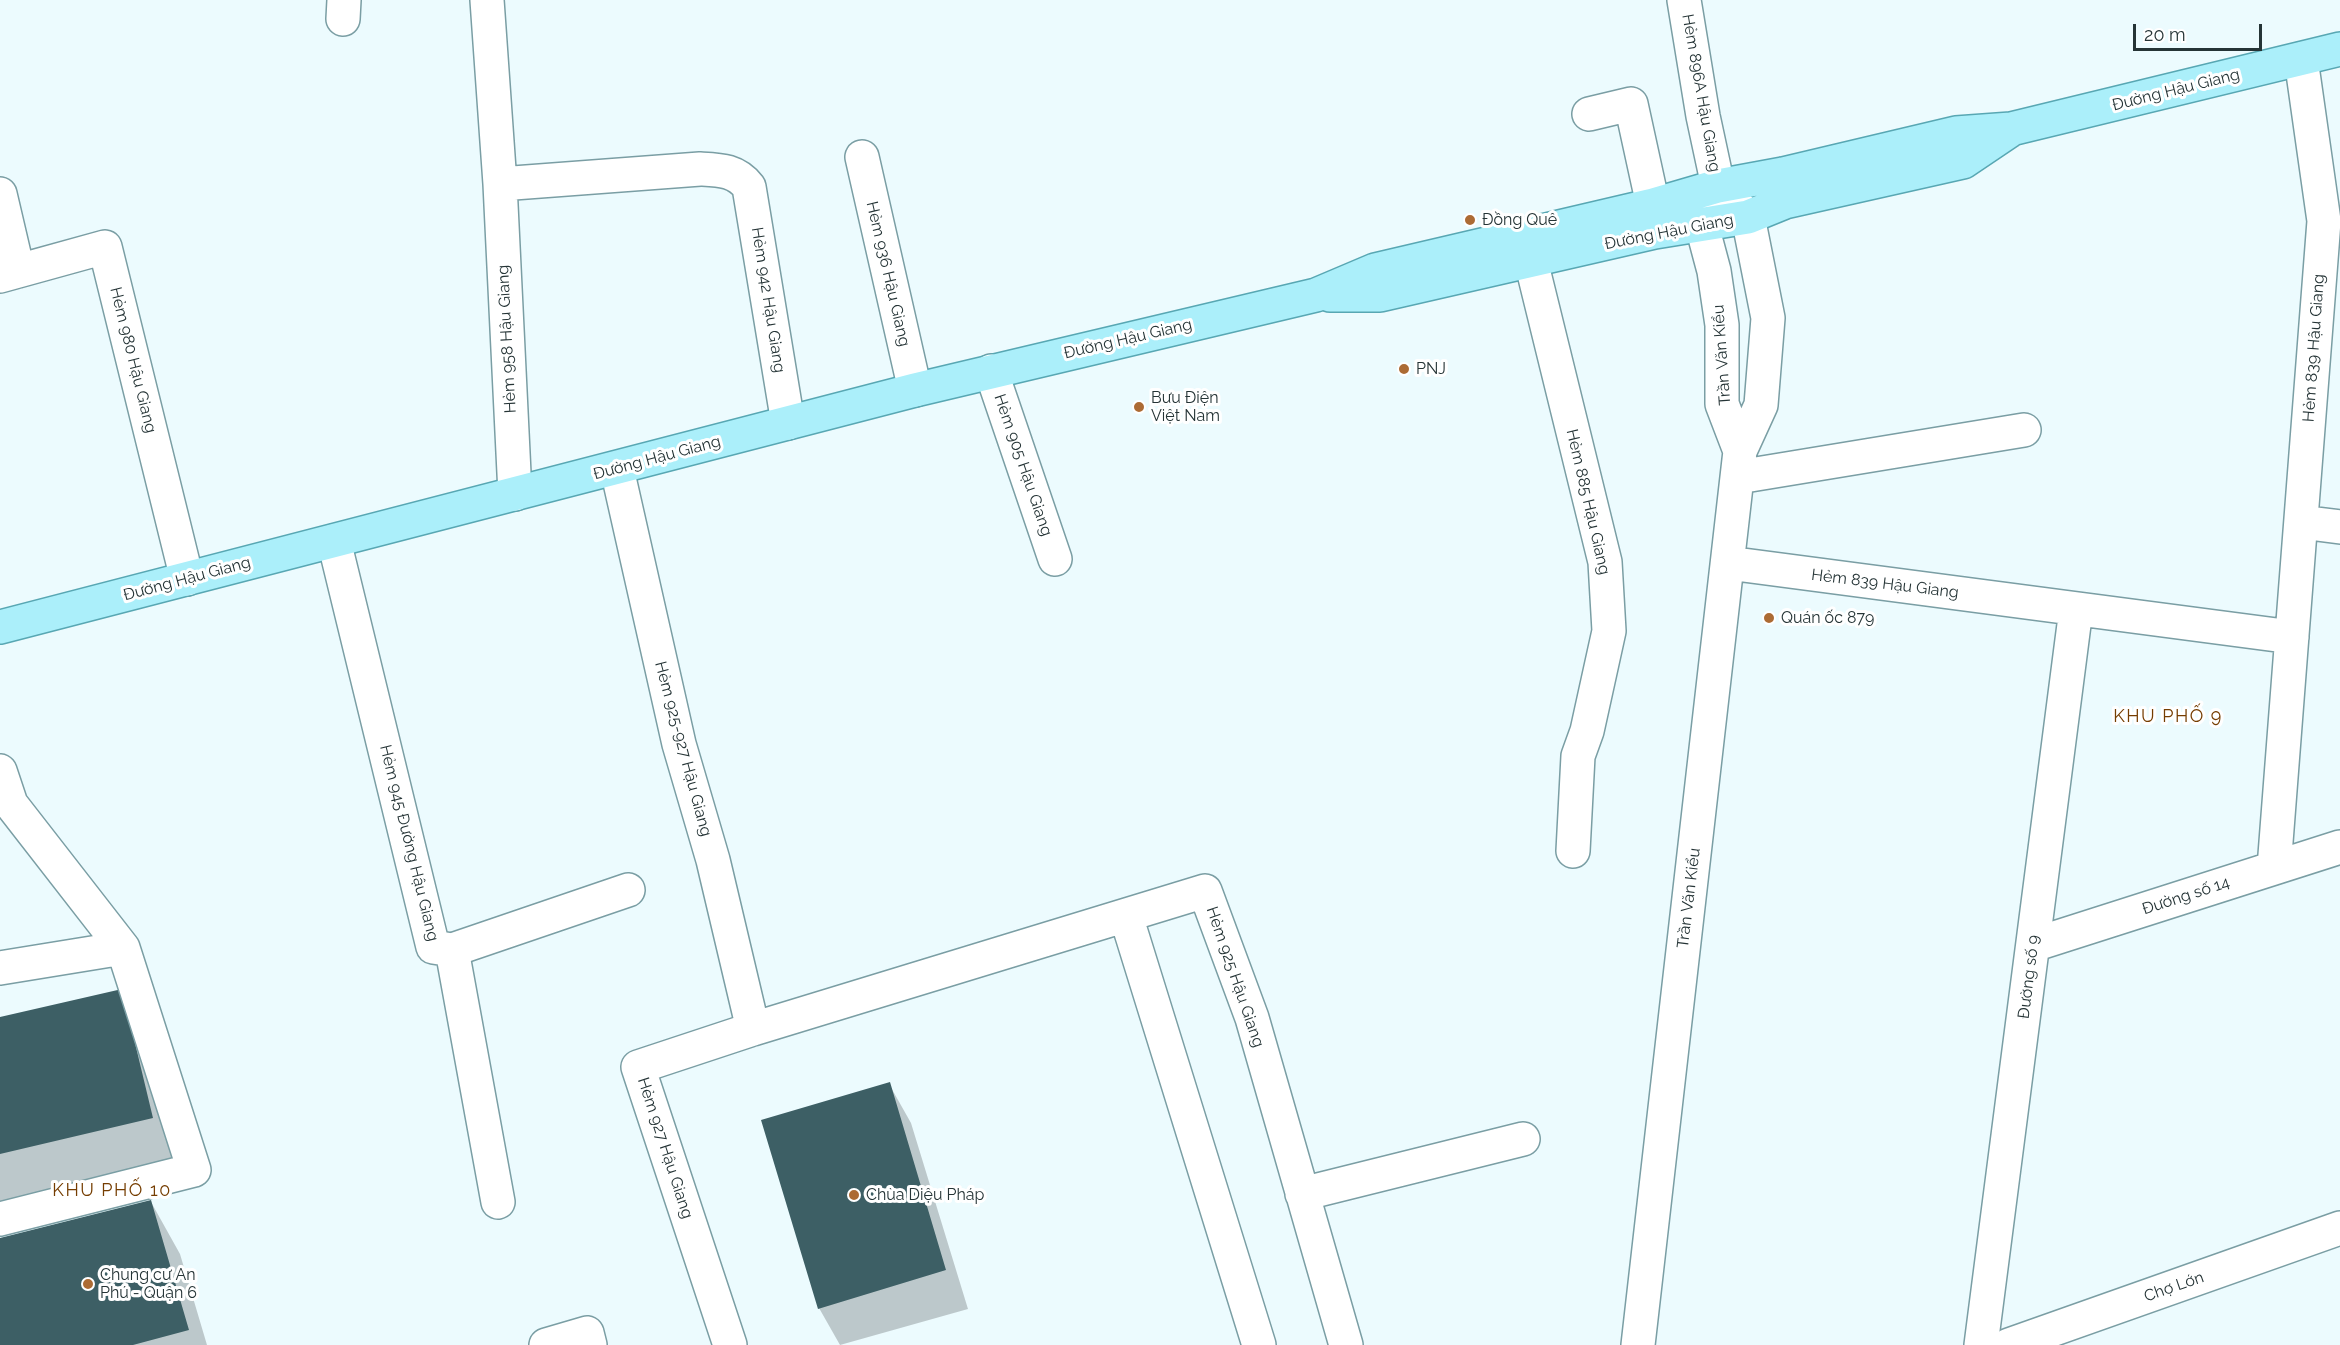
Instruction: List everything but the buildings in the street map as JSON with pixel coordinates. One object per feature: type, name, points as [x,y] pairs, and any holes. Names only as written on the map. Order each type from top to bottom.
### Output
[{"type":"main road","name":"Đường Hậu Giang","points":[[0,627],[915,390],[1316,295],[1376,270],[1653,204],[1718,186],[1783,174],[1956,133],[2011,129],[2340,49]]},
{"type":"main road","name":"Đường Hậu Giang","points":[[1316,295],[1380,295],[1655,232],[1748,217],[1785,202],[1963,162],[2011,129]]},
{"type":"street","name":"Hẻm 958 Hậu Giang","points":[[487,0],[500,184],[515,494]]},
{"type":"street","name":"Hẻm 896A Hậu Giang","points":[[1684,0],[1703,116],[1718,186]]},
{"type":"street","name":"Hẻm 839 Hậu Giang","points":[[2274,868],[2324,221],[2301,59]]},
{"type":"street","points":[[1589,114],[1631,104],[1653,204]]},
{"type":"street","name":"Hẻm 936 Hậu Giang","points":[[862,157],[915,390]]},
{"type":"street","name":"Hẻm 942 Hậu Giang","points":[[500,184],[700,169],[726,170],[743,179],[749,187],[788,423]]},
{"type":"street","points":[[1702,226],[1718,186],[1748,217]]},
{"type":"street","points":[[0,194],[9,273]]},
{"type":"street","name":"Trần Văn Kiểu","points":[[1638,1345],[1739,464],[1761,405],[1768,318],[1748,217]]},
{"type":"street","name":"Trần Văn Kiểu","points":[[1702,226],[1714,271],[1722,325],[1722,404],[1739,464]]},
{"type":"street","name":"Hẻm 980 Hậu Giang","points":[[9,273],[105,247],[187,579]]},
{"type":"street","name":"Hẻm 885 Hậu Giang","points":[[1531,261],[1605,562],[1609,630],[1587,730],[1578,756],[1573,851]]},
{"type":"street","name":"Hẻm 905 Hậu Giang","points":[[991,371],[1054,559]]},
{"type":"street","points":[[1739,464],[2024,430]]},
{"type":"street","name":"Hẻm 925-927 Hậu Giang","points":[[617,469],[679,744],[713,860],[753,1029]]},
{"type":"street","points":[[2301,522],[2340,527]]},
{"type":"street","name":"Hẻm 945 Đường Hậu Giang","points":[[334,541],[433,947],[452,950],[628,890]]},
{"type":"street","name":"Hẻm 839 Hậu Giang","points":[[1728,563],[2292,637]]},
{"type":"street","name":"Đường số 9","points":[[1981,1345],[2076,609]]},
{"type":"street","points":[[0,771],[11,804],[123,948],[194,1170],[0,1219]]},
{"type":"street","name":"Đường số 14","points":[[2033,945],[2340,847]]},
{"type":"street","name":"Hẻm 925 Hậu Giang","points":[[753,1029],[1205,891],[1252,1018],[1346,1345]]},
{"type":"street","points":[[1126,916],[1259,1345]]},
{"type":"street","points":[[0,968],[123,948]]},
{"type":"street","points":[[452,950],[498,1202]]},
{"type":"street","name":"Hẻm 927 Hậu Giang","points":[[730,1345],[638,1067],[753,1029]]},
{"type":"street","points":[[1302,1194],[1523,1139]]},
{"type":"street","name":"Chợ Lớn","points":[[2009,1345],[2340,1228]]},
{"type":"street","points":[[546,1345],[587,1333],[590,1345]]},
{"type":"place","name":"Đồng Quê","points":[[1470,220]]},
{"type":"place","name":"PNJ","points":[[1404,369]]},
{"type":"place","name":"Bưu Điện Việt Nam","points":[[1139,407]]},
{"type":"place","name":"Quán ốc 879","points":[[1769,618]]},
{"type":"place","name":"Chùa Diệu Pháp","points":[[854,1195]]},
{"type":"place","name":"Chung cư An Phú - Quận 6","points":[[88,1284]]},
{"type":"district","name":"KHU PHỐ 9","points":[[2168,717]]},
{"type":"district","name":"KHU PHỐ 10","points":[[112,1191]]}]
